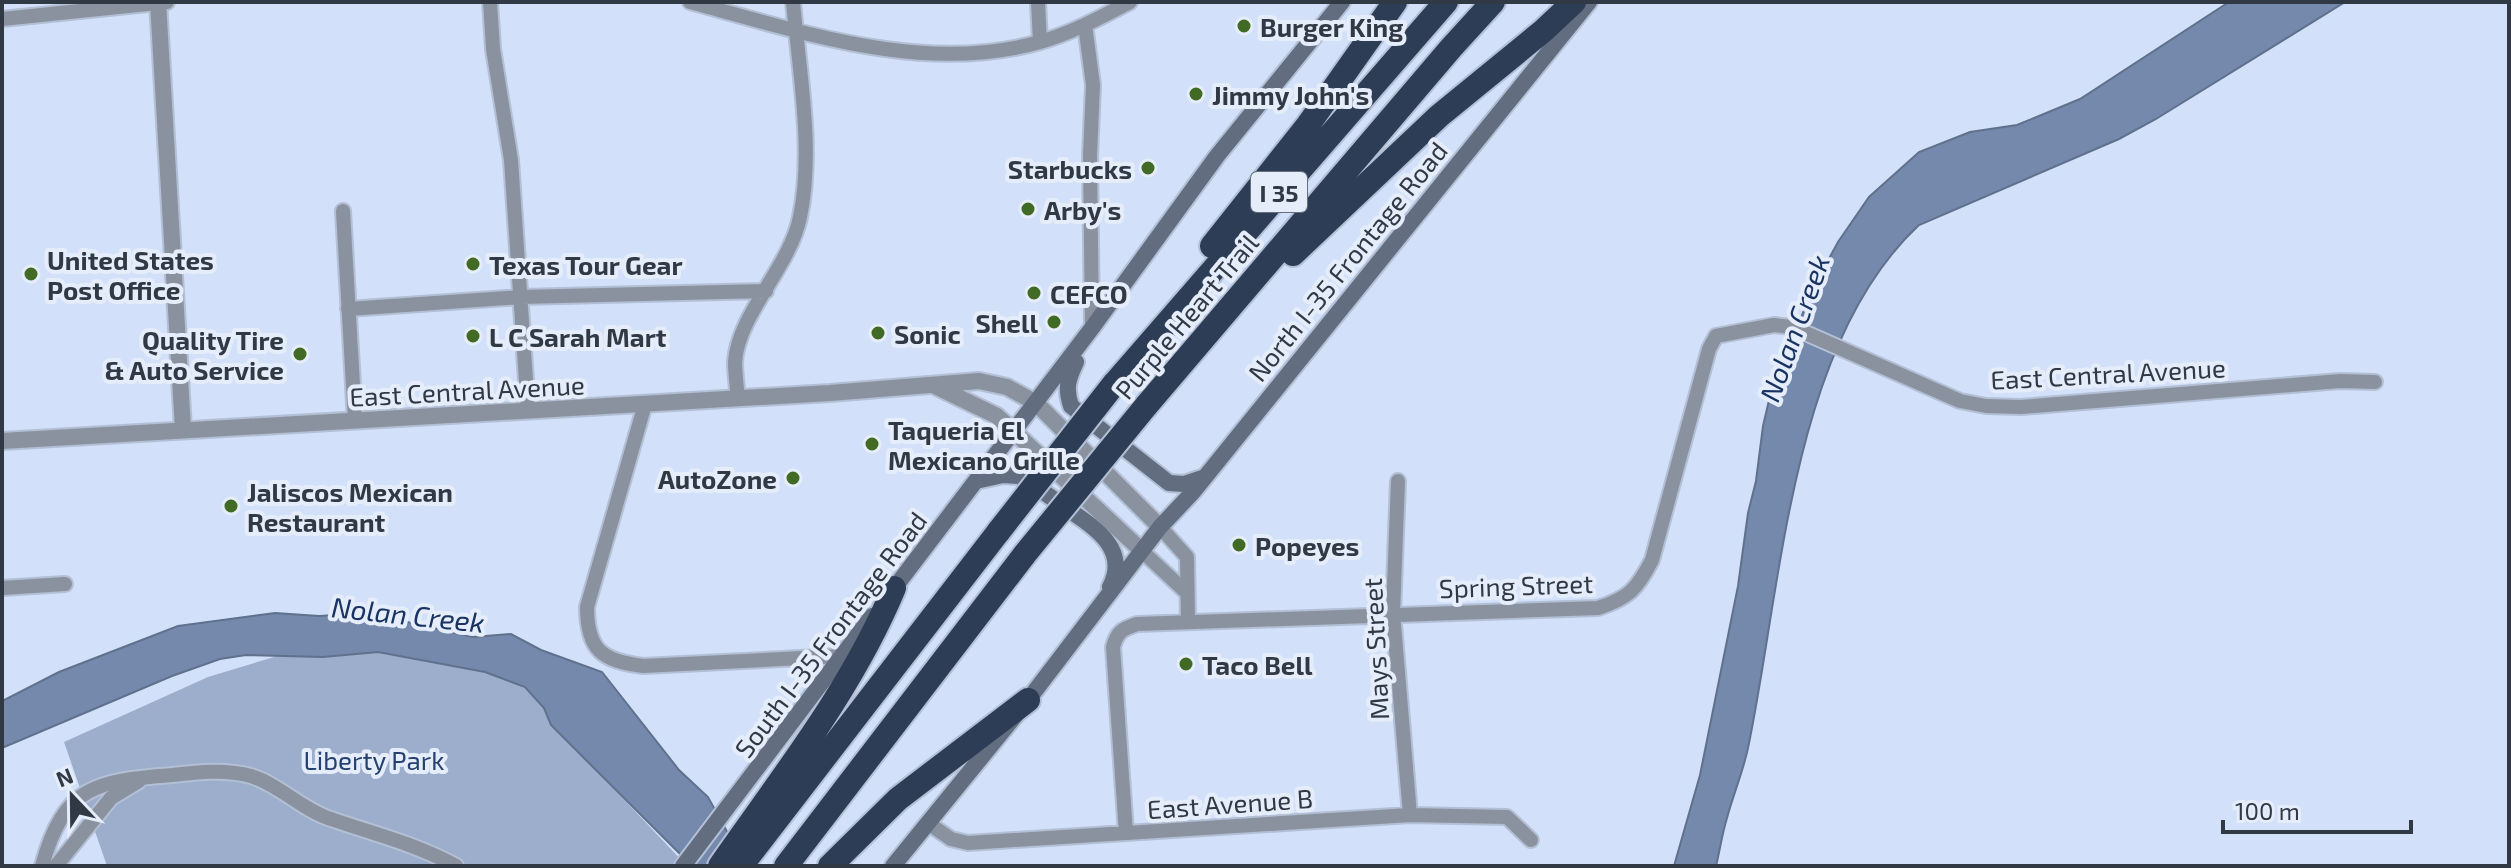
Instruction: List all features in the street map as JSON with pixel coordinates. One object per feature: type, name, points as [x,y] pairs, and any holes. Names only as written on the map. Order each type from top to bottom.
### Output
[{"type":"highway","points":[[1153,338],[1205,255],[1308,125],[1395,2]]},
{"type":"highway","name":"Purple Heart Trail","points":[[741,866],[773,807],[999,531],[1114,384],[1446,2]]},
{"type":"highway","name":"Purple Heart Trail","points":[[786,866],[1025,554],[1146,406],[1493,2]]},
{"type":"highway","points":[[1196,347],[1423,131],[1574,2]]},
{"type":"highway","points":[[720,866],[773,807],[878,626],[894,588]]},
{"type":"highway","points":[[833,863],[898,799],[1028,700]]},
{"type":"main road","points":[[1015,431],[1217,156],[1342,2]]},
{"type":"main road","name":"North I-35 Frontage Road","points":[[1142,551],[1589,2]]},
{"type":"main road","points":[[1092,328],[1067,381],[1071,406],[1169,483],[1184,484],[1205,477]]},
{"type":"main road","name":"South I-35 Frontage Road","points":[[683,866],[1015,431]]},
{"type":"main road","points":[[976,481],[1003,475],[1019,476],[1102,532],[1113,549],[1117,565],[1113,582],[1089,622]]},
{"type":"main road","points":[[893,866],[1028,700],[1142,551]]},
{"type":"street","points":[[158,2],[183,429]]},
{"type":"street","points":[[2,19],[167,2]]},
{"type":"street","points":[[490,2],[493,49],[511,160],[528,410]]},
{"type":"street","points":[[690,2],[877,49],[926,53],[1005,49],[1040,42],[1085,25],[1130,2]]},
{"type":"street","points":[[738,399],[735,361],[741,338],[787,253],[800,220],[806,183],[793,2]]},
{"type":"street","points":[[1038,2],[1040,42]]},
{"type":"street","points":[[1085,25],[1093,85],[1090,156],[1092,328]]},
{"type":"street","points":[[343,211],[355,420]]},
{"type":"street","points":[[348,309],[521,297],[766,291]]},
{"type":"street","name":"East Central Avenue","points":[[1716,336],[1774,325],[1792,327],[1960,401],[1986,406],[2036,406],[2340,381],[2375,382]]},
{"type":"street","name":"Spring Street","points":[[1126,833],[1113,647],[1116,635],[1137,624],[1598,608],[1622,600],[1640,584],[1652,560],[1709,349],[1716,336]]},
{"type":"street","name":"East Central Avenue","points":[[2,441],[738,399],[979,381],[1007,387],[1036,403],[1187,557],[1188,621]]},
{"type":"street","name":"East Central Avenue","points":[[935,386],[977,405],[1015,431],[1187,593]]},
{"type":"street","points":[[645,404],[587,607],[587,625],[593,644],[613,661],[643,666],[841,656]]},
{"type":"street","name":"Mays Street","points":[[1398,481],[1393,613],[1410,815]]},
{"type":"street","points":[[2,588],[65,584]]},
{"type":"street","points":[[42,866],[52,834],[69,808],[91,789],[112,781],[207,772],[251,776],[310,811],[405,841],[456,866]]},
{"type":"street","points":[[56,866],[111,798],[147,777]]},
{"type":"street","name":"East Avenue B","points":[[928,823],[951,839],[968,843],[1410,815],[1507,817],[1531,840]]},
{"type":"green space","name":"Liberty Park","points":[[378,652],[485,672],[525,687],[544,708],[551,725],[685,864],[107,866],[64,742],[208,677],[284,654],[323,657]]},
{"type":"shaded area","points":[[2229,2],[2345,2],[2119,139],[1919,225],[1876,275],[1843,334],[1818,400],[1798,470],[1748,748],[1716,866],[1674,866],[1700,775],[1738,586],[1770,396],[1812,290],[1838,242],[1869,197],[1919,152],[1970,132],[2017,125],[2080,99]]},
{"type":"shaded area","points":[[275,613],[319,616],[368,613],[473,637],[511,634],[541,650],[602,672],[679,770],[708,797],[746,866],[692,866],[551,725],[544,708],[525,687],[485,672],[378,652],[323,657],[246,655],[220,659],[172,676],[2,748],[2,701],[59,672],[178,626]]},
{"type":"place","name":"Burger King","points":[[1244,26]]},
{"type":"place","name":"Jimmy John's","points":[[1196,94]]},
{"type":"place","name":"Starbucks","points":[[1148,168]]},
{"type":"place","name":"Arby's","points":[[1028,209]]},
{"type":"place","name":"Texas Tour Gear","points":[[473,264]]},
{"type":"place","name":"United States Post Office","points":[[31,274]]},
{"type":"place","name":"CEFCO","points":[[1034,293]]},
{"type":"place","name":"Shell","points":[[1054,322]]},
{"type":"place","name":"Sonic","points":[[878,333]]},
{"type":"place","name":"L C Sarah Mart","points":[[473,336]]},
{"type":"place","name":"Quality Tire & Auto Service","points":[[300,354]]},
{"type":"place","name":"Taqueria El Mexicano Grille","points":[[872,444]]},
{"type":"place","name":"AutoZone","points":[[793,478]]},
{"type":"place","name":"Jaliscos Mexican Restaurant","points":[[231,506]]},
{"type":"place","name":"Popeyes","points":[[1239,545]]},
{"type":"place","name":"Taco Bell","points":[[1186,664]]},
{"type":"water label","name":"Nolan Creek","points":[[1794,328]]},
{"type":"water label","name":"Nolan Creek","points":[[408,614]]}]
